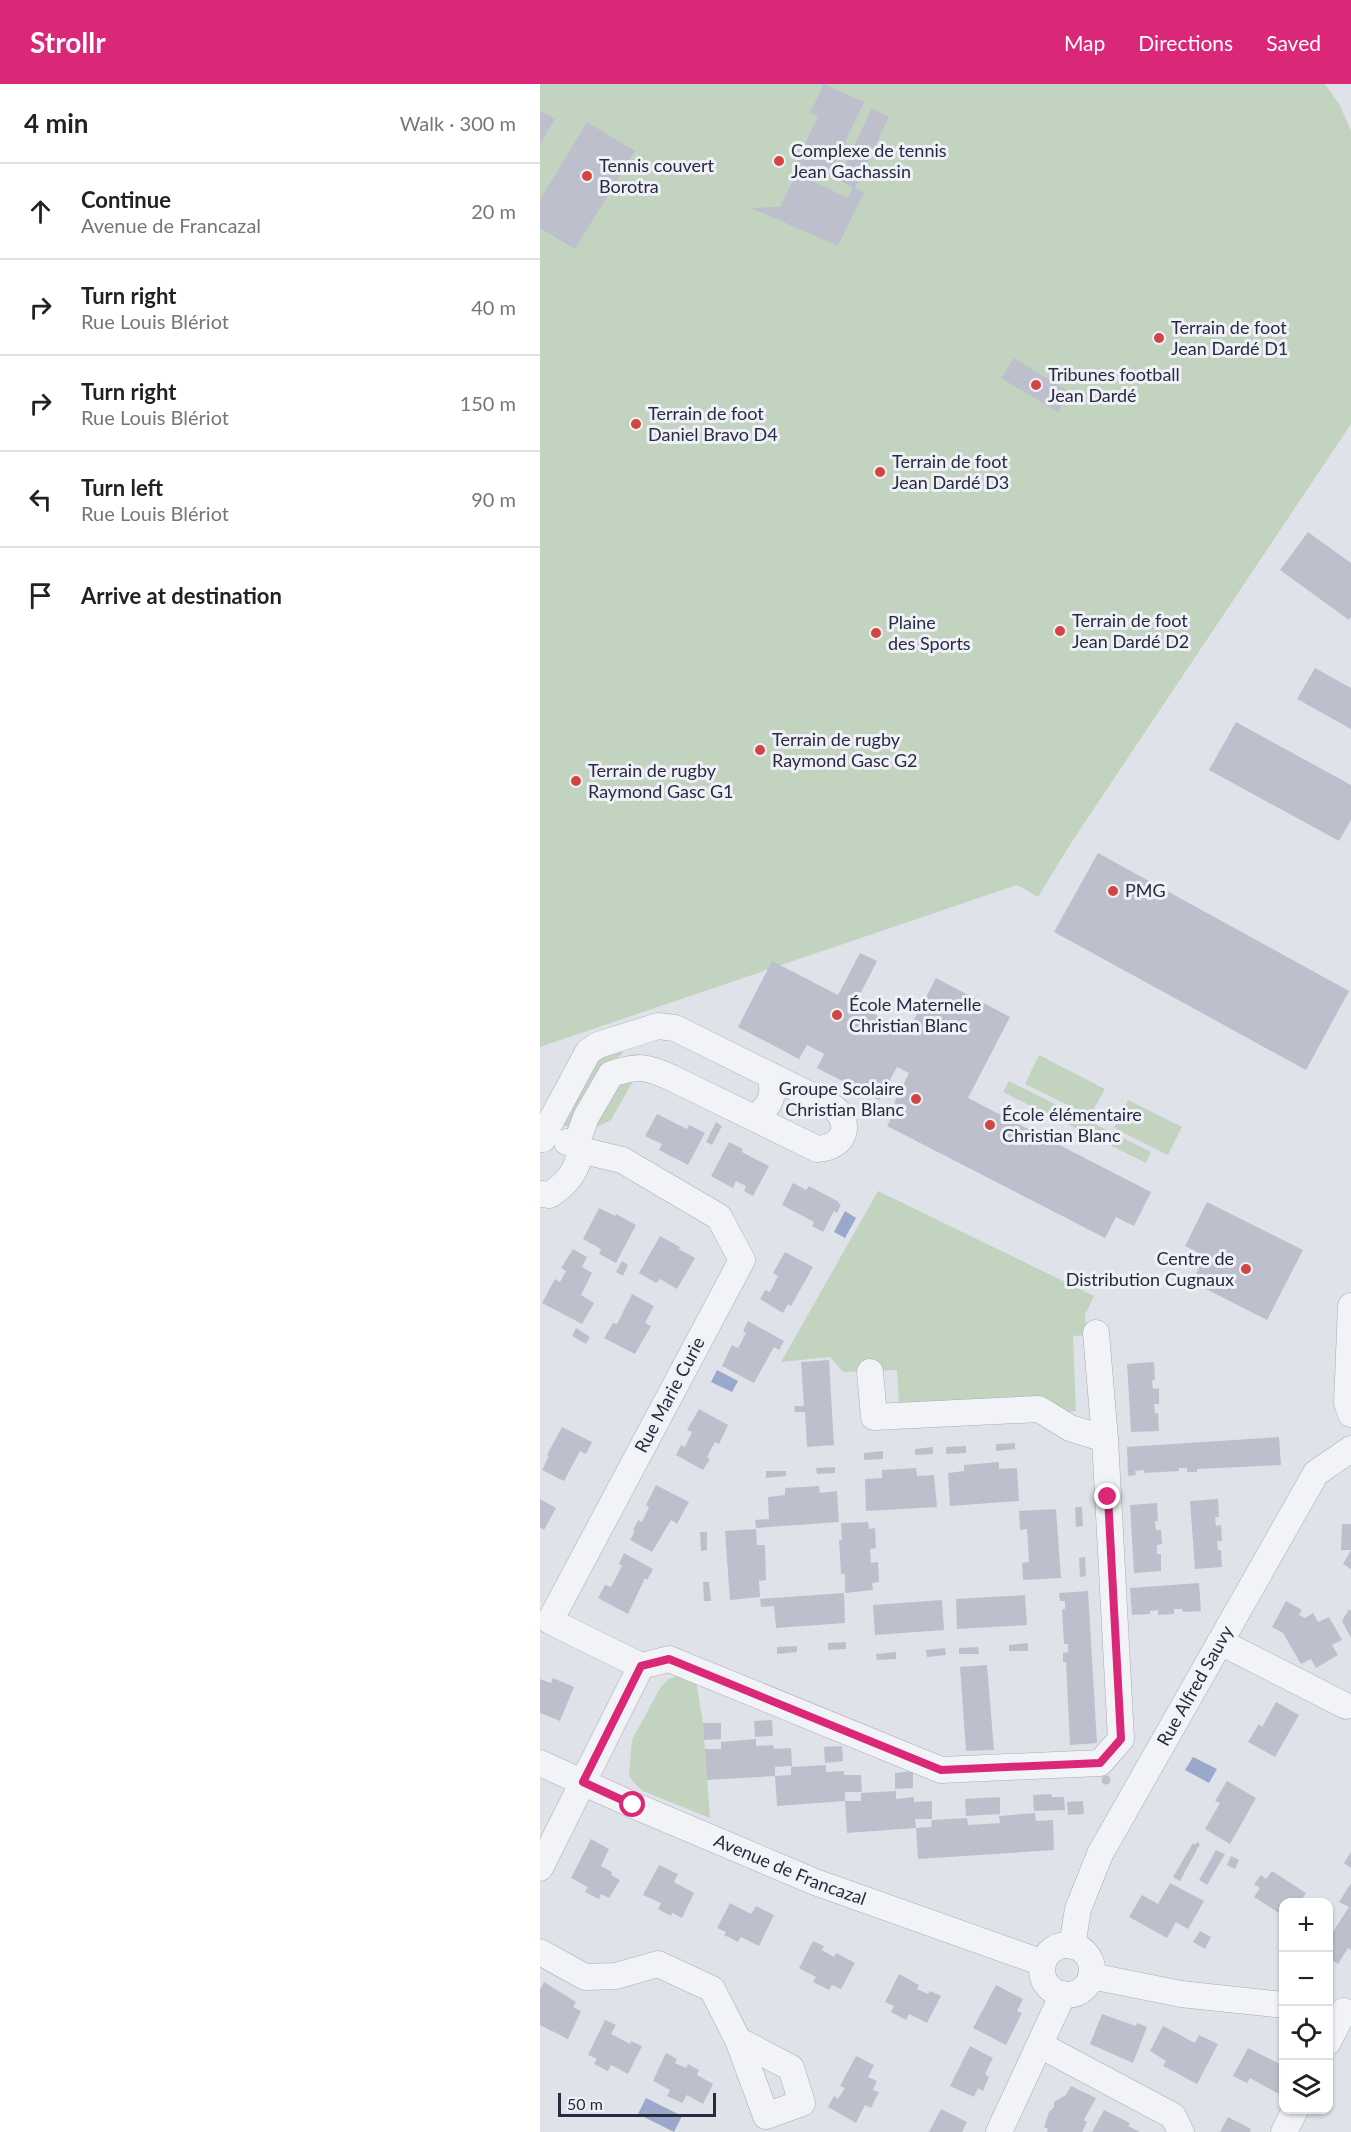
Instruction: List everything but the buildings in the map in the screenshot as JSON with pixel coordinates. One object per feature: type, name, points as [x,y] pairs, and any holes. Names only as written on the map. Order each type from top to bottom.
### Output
[{"type":"street","points":[[543,1201],[571,1176],[579,1162],[578,1148],[586,1117],[611,1074],[634,1067],[652,1069],[817,1149],[838,1143],[843,1136],[842,1118],[838,1110],[770,1075],[675,1028],[658,1026],[598,1045],[588,1052],[551,1120],[542,1142],[561,1140],[578,1148]]},
{"type":"street","points":[[755,1118],[772,1099],[774,1087],[770,1075]]},
{"type":"street","name":"Rue Marie Curie","points":[[578,1148],[622,1160],[719,1217],[742,1260],[550,1621],[641,1666]]},
{"type":"street","points":[[1351,1306],[1347,1403],[1351,1414]]},
{"type":"street","points":[[540,1868],[641,1666],[669,1659],[941,1770],[1100,1763],[1121,1739],[1105,1438],[1096,1333]]},
{"type":"street","points":[[870,1372],[874,1418],[1039,1409],[1070,1428],[1105,1438]]},
{"type":"street","name":"Rue Alfred Sauvy","points":[[1072,1946],[1078,1909],[1100,1854],[1316,1473],[1351,1449]]},
{"type":"street","points":[[1220,1642],[1346,1706]]},
{"type":"street","name":"Avenue de Francazal","points":[[540,1763],[815,1882],[1043,1963]]},
{"type":"street","points":[[1072,1946],[1083,1950],[1090,1960],[1091,1976],[1082,1989],[1075,1993],[1063,1994],[1046,1983],[1042,1970],[1043,1963],[1048,1954],[1057,1947],[1072,1946]]},
{"type":"street","points":[[540,1952],[585,1977],[616,1976],[658,1964],[712,1989],[738,2040]]},
{"type":"street","points":[[1091,1976],[1180,1994],[1279,2004]]},
{"type":"street","points":[[999,2132],[1063,1994]]},
{"type":"street","points":[[1333,2032],[1341,2011]]},
{"type":"street","points":[[1040,2045],[1173,2116],[1182,2132]]},
{"type":"street","points":[[1284,2132],[1293,2114]]},
{"type":"green space","name":"Plaine des Sports","points":[[540,84],[1325,84],[1339,104],[1351,130],[1351,424],[1071,843],[1038,897],[1017,885],[540,1047]]},
{"type":"green space","points":[[620,1045],[623,1053],[613,1061],[572,1128],[562,1125],[592,1066],[604,1054]]},
{"type":"green space","points":[[1039,1055],[1105,1089],[1090,1116],[1025,1084]]},
{"type":"green space","points":[[614,1080],[633,1081],[611,1120],[597,1127],[597,1118]]},
{"type":"green space","points":[[1009,1081],[1151,1152],[1146,1163],[1003,1092]]},
{"type":"green space","points":[[1128,1100],[1182,1127],[1168,1155],[1114,1128]]},
{"type":"green space","points":[[878,1191],[1094,1296],[1085,1315],[1087,1335],[1073,1336],[1076,1411],[1062,1413],[899,1405],[897,1370],[843,1372],[830,1357],[781,1362]]},
{"type":"green space","points":[[679,1676],[696,1681],[703,1723],[710,1818],[643,1791],[629,1775],[632,1740],[660,1688],[668,1679]]},
{"type":"water","points":[[845,1211],[856,1218],[845,1238],[834,1232]]},
{"type":"water","points":[[717,1370],[738,1381],[732,1392],[711,1382]]},
{"type":"water","points":[[1193,1757],[1217,1769],[1209,1783],[1185,1770]]},
{"type":"water","points":[[646,2098],[682,2116],[674,2132],[638,2114]]},
{"type":"place","name":"Complexe de tennis Jean Gachassin","points":[[779,161]]},
{"type":"place","name":"Tennis couvert Borotra","points":[[587,176]]},
{"type":"place","name":"Terrain de foot Jean Dardé D1","points":[[1159,338]]},
{"type":"place","name":"Tribunes football Jean Dardé","points":[[1036,385]]},
{"type":"place","name":"Terrain de foot Daniel Bravo D4","points":[[636,424]]},
{"type":"place","name":"Terrain de foot Jean Dardé D3","points":[[880,472]]},
{"type":"place","name":"Terrain de foot Jean Dardé D2","points":[[1060,631]]},
{"type":"place","name":"Plaine des Sports","points":[[876,633]]},
{"type":"place","name":"Terrain de rugby Raymond Gasc G2","points":[[760,750]]},
{"type":"place","name":"Terrain de rugby Raymond Gasc G1","points":[[576,781]]},
{"type":"place","name":"PMG","points":[[1113,891]]},
{"type":"place","name":"École Maternelle Christian Blanc","points":[[837,1015]]},
{"type":"place","name":"Groupe Scolaire Christian Blanc","points":[[916,1099]]},
{"type":"place","name":"École élémentaire Christian Blanc","points":[[990,1125]]},
{"type":"place","name":"Centre de Distribution Cugnaux","points":[[1246,1269]]},
{"type":"route","points":[[633,1805],[583,1782],[641,1666],[669,1659],[941,1770],[1100,1763],[1121,1739],[1108,1497]]}]
